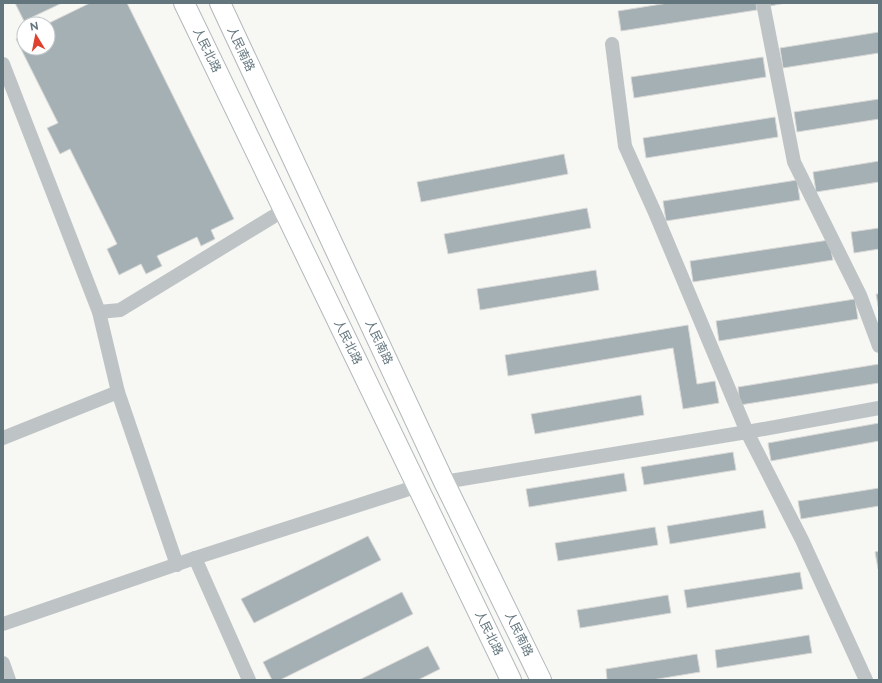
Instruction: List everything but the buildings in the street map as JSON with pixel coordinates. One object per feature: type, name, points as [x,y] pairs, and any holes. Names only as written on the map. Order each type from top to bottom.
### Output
[{"type":"main road","name":"人民北路","points":[[184,3],[511,680]]},
{"type":"main road","name":"人民南路","points":[[220,3],[444,482],[541,680]]},
{"type":"street","points":[[763,3],[794,162],[860,295],[879,346]]},
{"type":"street","points":[[612,44],[625,146],[656,215],[747,432],[802,540],[866,680]]},
{"type":"street","points":[[3,64],[99,312],[118,392],[177,565]]},
{"type":"street","points":[[99,312],[120,310],[284,210]]},
{"type":"street","points":[[3,438],[118,392]]},
{"type":"street","points":[[444,482],[747,432],[879,408]]},
{"type":"street","points":[[3,624],[195,558],[418,486]]},
{"type":"street","points":[[195,558],[249,680]]},
{"type":"street","points":[[3,663],[9,680]]}]
